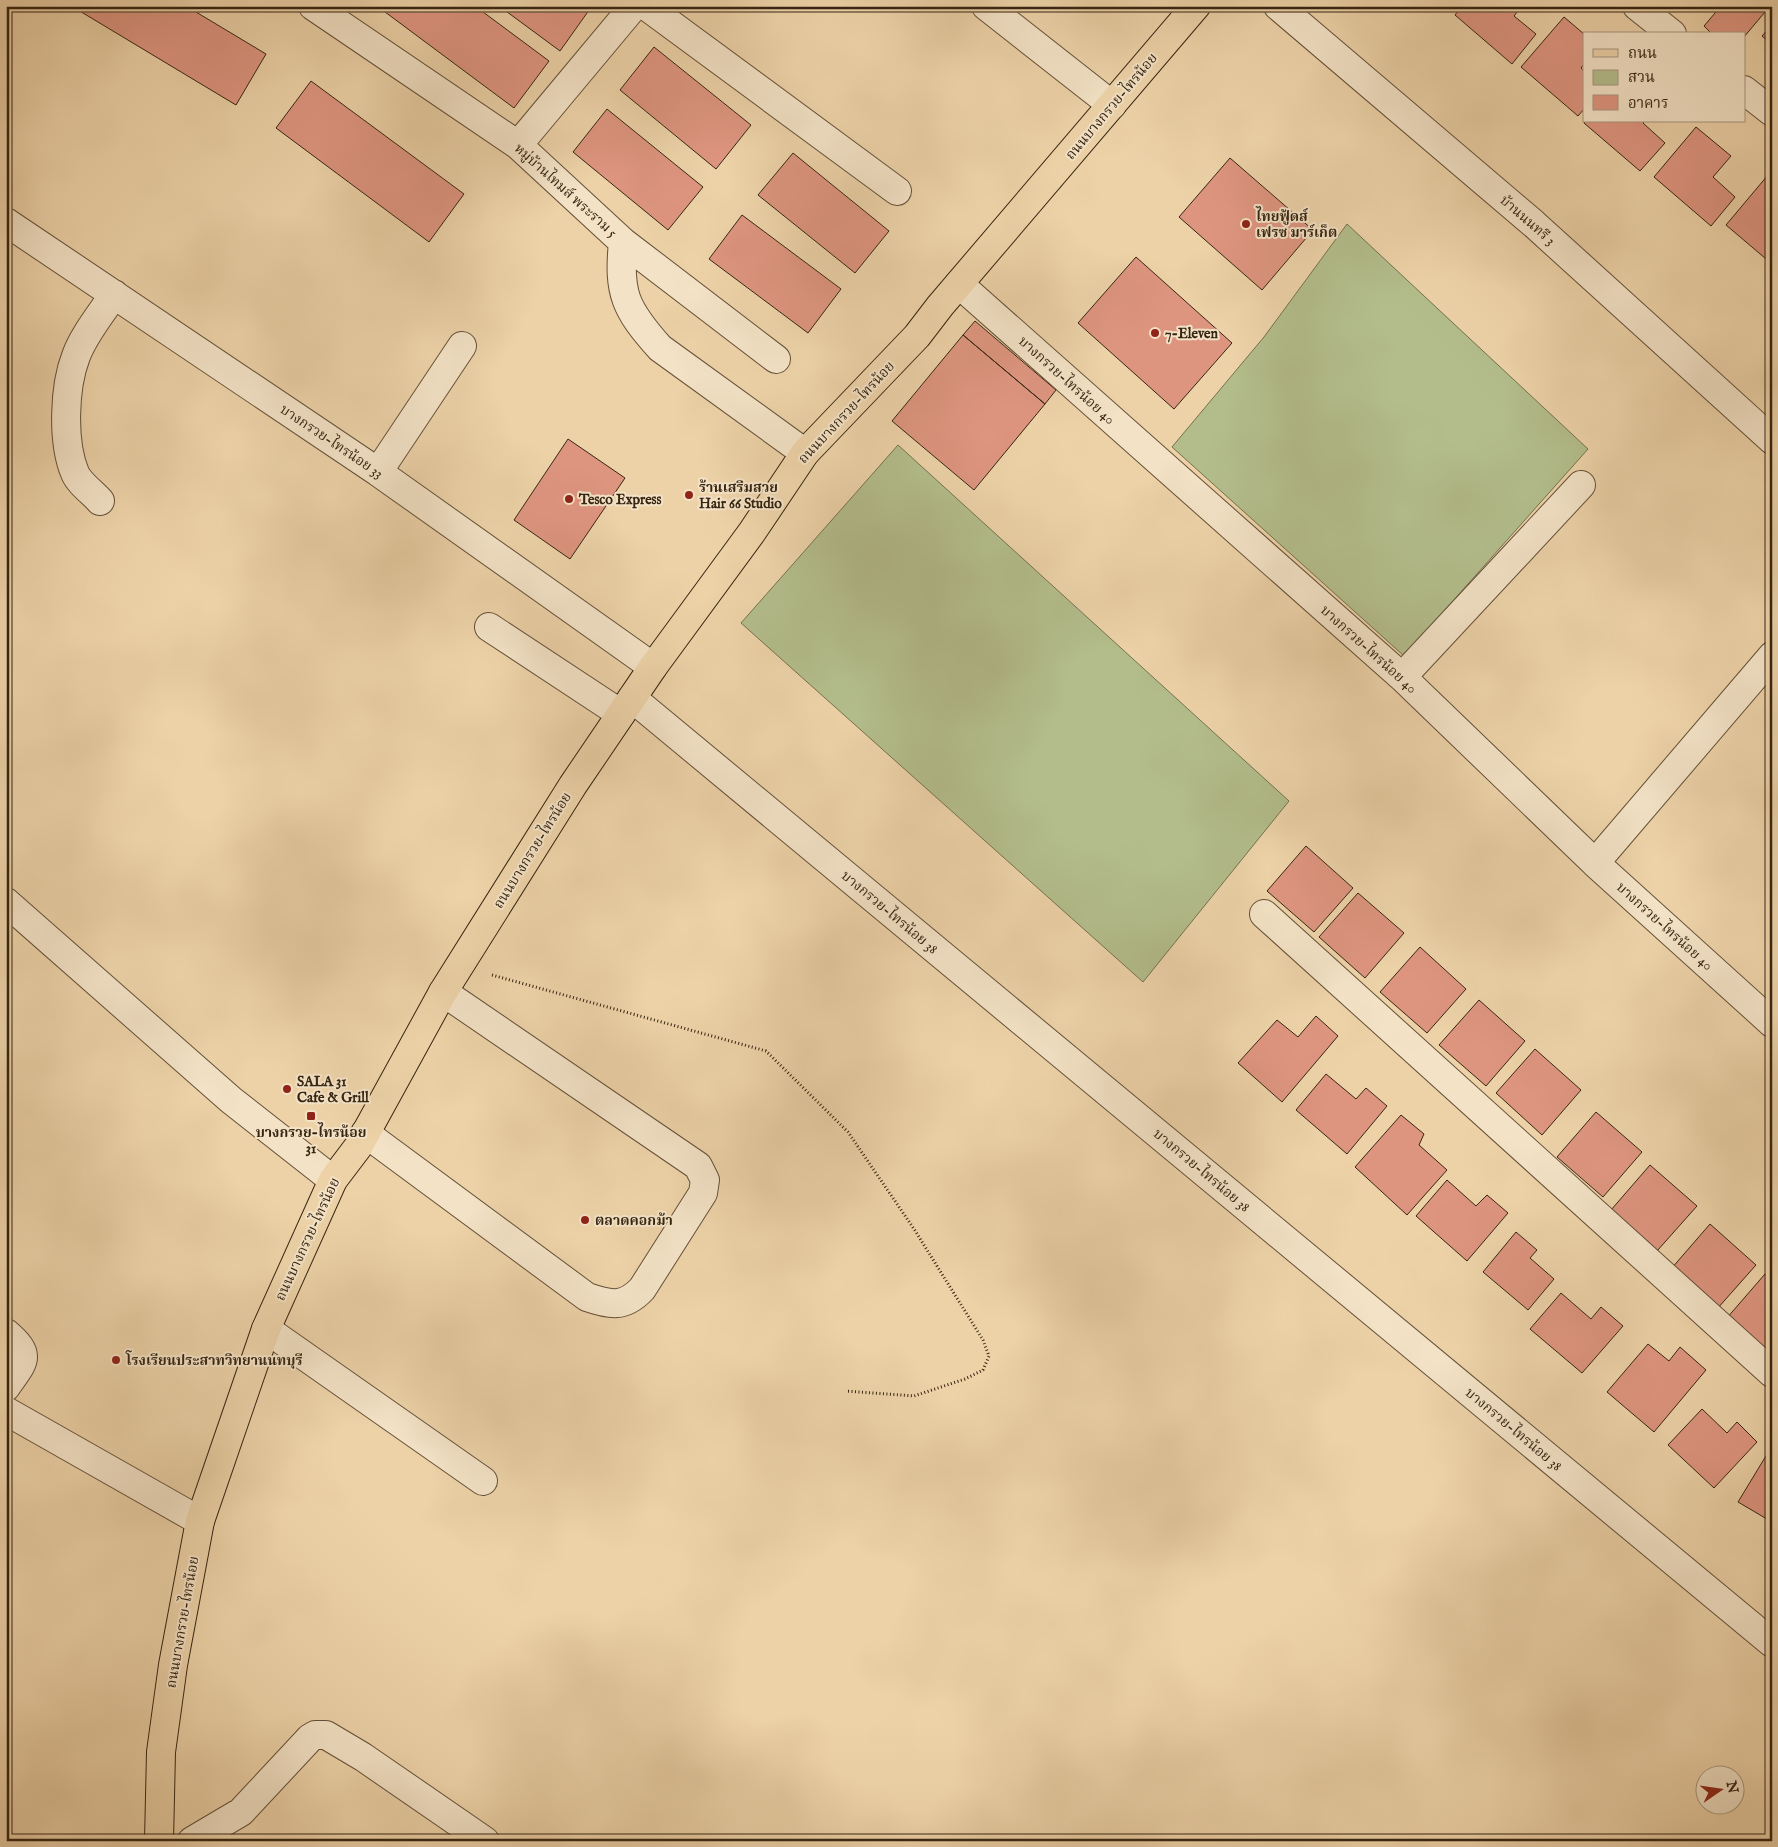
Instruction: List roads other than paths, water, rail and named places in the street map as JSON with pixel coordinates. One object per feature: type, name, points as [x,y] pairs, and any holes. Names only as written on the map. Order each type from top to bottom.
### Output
[{"type":"main road","name":"ถนนบางกรวย-ไทรน้อย","points":[[160,1841],[161,1752],[173,1665],[200,1521],[266,1328],[333,1180],[365,1133],[442,992],[573,785],[652,667],[752,532],[805,453],[917,336],[1196,6]]},
{"type":"street","name":"หมู่บ้านไทมส์ พระราม 5","points":[[313,6],[518,145],[623,242],[620,274],[623,292],[640,326],[660,348],[805,453]]},
{"type":"street","points":[[518,145],[634,6]]},
{"type":"street","points":[[646,6],[897,191]]},
{"type":"street","points":[[986,6],[1112,105]]},
{"type":"street","name":"บ้านนนทรี 3","points":[[1278,6],[1534,224],[1772,440]]},
{"type":"street","points":[[1637,6],[1670,32]]},
{"type":"street","points":[[1746,92],[1772,112]]},
{"type":"street","name":"บางกรวย-ไทรน้อย 33","points":[[6,222],[378,472],[652,667]]},
{"type":"street","points":[[623,242],[776,359]]},
{"type":"street","name":"บางกรวย-ไทรน้อย 40","points":[[959,284],[1402,678],[1595,863],[1772,1022]]},
{"type":"street","points":[[100,501],[75,474],[69,450],[69,379],[77,354],[114,294]]},
{"type":"street","points":[[378,472],[462,346]]},
{"type":"street","points":[[1402,678],[1581,485]]},
{"type":"street","name":"บางกรวย-ไทรน้อย 38","points":[[489,627],[626,706],[1772,1643]]},
{"type":"street","points":[[1595,863],[1772,656]]},
{"type":"street","points":[[6,902],[231,1100],[333,1180]]},
{"type":"street","points":[[1264,914],[1772,1373]]},
{"type":"street","points":[[365,1133],[587,1297],[605,1303],[620,1303],[632,1299],[642,1289],[703,1193],[705,1180],[698,1166],[442,992]]},
{"type":"street","points":[[266,1328],[483,1482]]},
{"type":"street","points":[[6,1333],[20,1345],[24,1356],[20,1366],[6,1387]]},
{"type":"street","points":[[6,1411],[200,1521]]},
{"type":"street","points":[[192,1841],[240,1812],[310,1738],[320,1734],[326,1735],[363,1758],[485,1841]]},
{"type":"place","name":"ไทยฟู้ดส์ เฟรซ มาร์เก็ต","points":[[1246,224]]},
{"type":"place","name":"7-Eleven","points":[[1155,333]]},
{"type":"place","name":"ร้านเสริมสวย Hair 66 Studio","points":[[689,495]]},
{"type":"place","name":"Tesco Express","points":[[569,499]]},
{"type":"place","name":"SALA 31 Cafe & Grill","points":[[287,1089]]},
{"type":"place","name":"บางกรวย-ไทรน้อย 31","points":[[311,1116]]},
{"type":"place","name":"ตลาดคอกม้า","points":[[585,1220]]},
{"type":"place","name":"โรงเรียนประสาทวิทยานนทบุรี","points":[[116,1360]]}]
